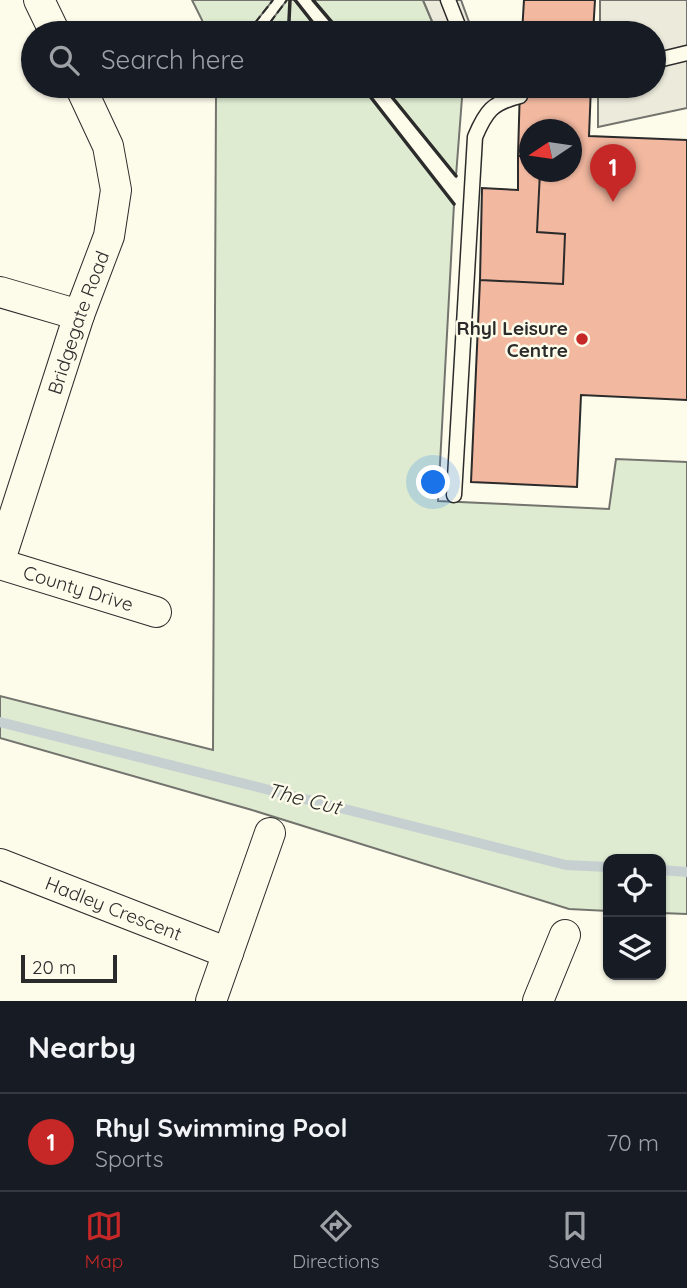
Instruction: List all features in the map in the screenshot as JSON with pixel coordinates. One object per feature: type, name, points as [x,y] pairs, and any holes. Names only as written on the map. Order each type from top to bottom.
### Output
[{"type":"street","points":[[39,0],[49,21]]},
{"type":"street","name":"Bridgegate Road","points":[[0,562],[79,315],[109,236],[116,190],[108,146],[86,98]]},
{"type":"street","points":[[0,292],[79,315]]},
{"type":"street","name":"County Drive","points":[[0,562],[156,612]]},
{"type":"street","points":[[211,1001],[270,833]]},
{"type":"street","name":"Hadley Crescent","points":[[0,864],[228,953]]},
{"type":"street","points":[[538,1001],[565,935]]},
{"type":"lane","points":[[448,0],[456,21]]},
{"type":"lane","points":[[666,58],[687,53]]},
{"type":"lane","points":[[454,495],[475,137],[484,117],[501,101],[512,98]]},
{"type":"green space","points":[[192,0],[273,0],[256,21],[202,20]]},
{"type":"green space","points":[[287,0],[295,0],[312,21],[271,21]]},
{"type":"green space","points":[[313,0],[423,0],[432,21],[331,21]]},
{"type":"green space","points":[[216,98],[371,98],[454,204],[438,501],[609,509],[616,459],[687,462],[687,914],[666,913],[666,854],[603,854],[603,911],[569,909],[252,810],[0,738],[0,696],[213,750]]},
{"type":"green space","points":[[393,98],[462,98],[456,176]]},
{"type":"shaded area","points":[[423,0],[461,0],[469,21],[432,21]]},
{"type":"shaded area","points":[[600,0],[687,0],[687,108],[598,127],[598,98],[666,98],[666,21],[600,21]]},
{"type":"building","points":[[524,0],[595,0],[594,21],[523,21]]},
{"type":"building","name":"Rhyl Leisure Centre","points":[[520,98],[591,98],[589,136],[687,140],[687,400],[581,395],[577,487],[471,482],[480,280],[563,284],[565,234],[537,232],[540,182],[582,182],[582,119],[519,119]]},
{"type":"building","points":[[519,156],[519,182],[540,182],[537,232],[565,234],[563,284],[480,280],[482,188],[518,190]]},
{"type":"waterway","name":"The Cut","points":[[0,722],[566,865],[603,867]]},
{"type":"waterway","name":"The Cut","points":[[666,870],[687,872]]},
{"type":"fence","points":[[256,21],[273,0]]},
{"type":"fence","points":[[271,21],[287,0]]},
{"type":"wall","points":[[289,21],[290,0]]},
{"type":"wall","points":[[295,0],[312,21]]},
{"type":"wall","points":[[313,0],[331,21]]},
{"type":"wall","points":[[371,98],[454,204]]},
{"type":"wall","points":[[393,98],[456,176]]},
{"type":"place","name":"Rhyl Swimming Pool","points":[[613,202]]},
{"type":"place","name":"Rhyl Leisure Centre","points":[[582,339]]}]
